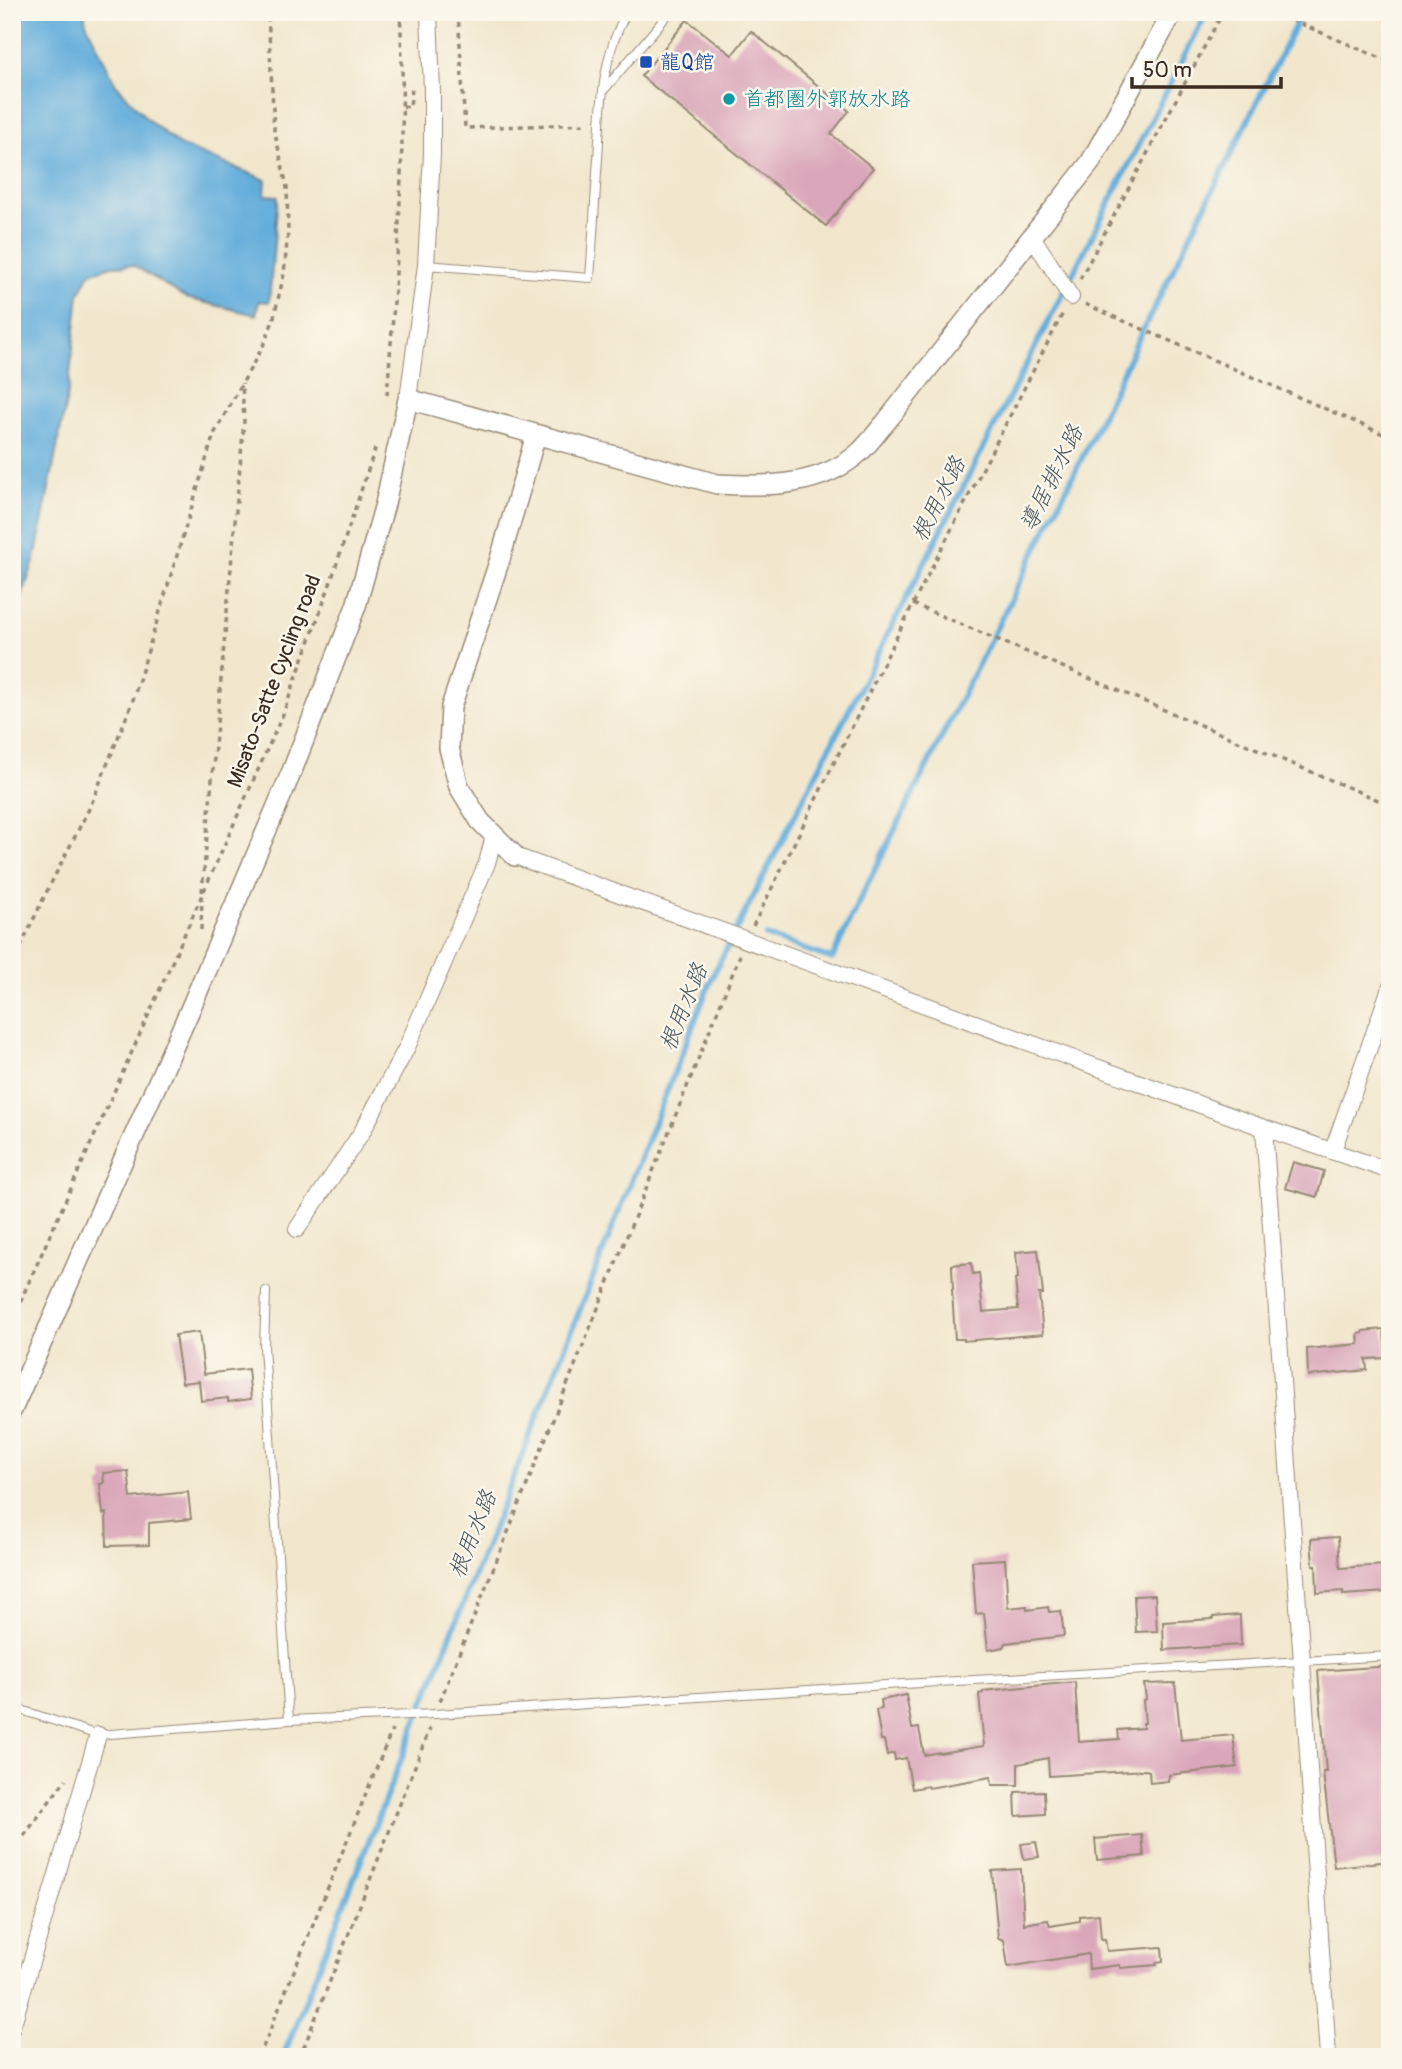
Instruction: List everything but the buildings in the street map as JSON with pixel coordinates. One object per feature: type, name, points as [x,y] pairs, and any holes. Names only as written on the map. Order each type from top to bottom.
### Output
[{"type":"street","points":[[12,1410],[189,1012],[297,759],[356,606],[386,504],[408,399],[426,265],[432,154],[432,43],[429,12]]},
{"type":"street","points":[[408,399],[718,484],[759,486],[799,482],[835,468],[860,452],[886,422],[1090,163],[1173,12]]},
{"type":"street","points":[[1033,238],[1071,297]]},
{"type":"street","points":[[536,435],[451,707],[449,748],[459,787],[480,821],[515,856],[1264,1128],[1390,1171]]},
{"type":"street","points":[[297,1229],[362,1132],[407,1047],[486,863],[494,836]]},
{"type":"street","points":[[1333,1150],[1390,988]]},
{"type":"street","points":[[1264,1128],[1303,1662],[1328,2057]]},
{"type":"street","points":[[12,2027],[98,1735]]},
{"type":"lane","points":[[426,265],[590,278],[603,91],[608,56],[616,30],[626,12]]},
{"type":"lane","points":[[603,91],[670,12]]},
{"type":"lane","points":[[266,1290],[264,1348],[289,1720]]},
{"type":"lane","points":[[12,1707],[98,1735],[289,1720],[435,1714],[1390,1656]]},
{"type":"path","points":[[12,964],[90,807],[128,715],[214,434],[273,321],[284,274],[288,232],[287,187],[274,129],[268,12]]},
{"type":"path","points":[[387,403],[401,204],[403,106],[400,12]]},
{"type":"path","points":[[458,12],[465,128],[600,124]]},
{"type":"path","points":[[300,2057],[746,941],[1071,297],[1223,12]]},
{"type":"path","points":[[1273,12],[1390,62]]},
{"type":"path","points":[[1071,297],[1390,437]]},
{"type":"path","points":[[201,929],[244,421],[242,382]]},
{"type":"path","name":"Misato-Satte Cycling road","points":[[12,1320],[283,714],[377,443]]},
{"type":"path","points":[[914,604],[1390,805]]},
{"type":"path","points":[[259,2057],[398,1715]]},
{"type":"path","points":[[12,1852],[67,1777]]},
{"type":"water","points":[[12,12],[84,12],[86,23],[115,83],[146,118],[179,145],[266,180],[265,195],[278,196],[269,302],[259,301],[256,315],[186,298],[133,265],[112,266],[90,273],[79,294],[68,392],[35,559],[12,624]]},
{"type":"waterway","name":"根用水路","points":[[283,2057],[713,975],[1207,12]]},
{"type":"waterway","name":"導居排水路","points":[[766,936],[832,959],[1302,12]]},
{"type":"place","name":"龍Q館","points":[[646,62]]},
{"type":"place","name":"首都圏外郭放水路","points":[[729,99]]}]
